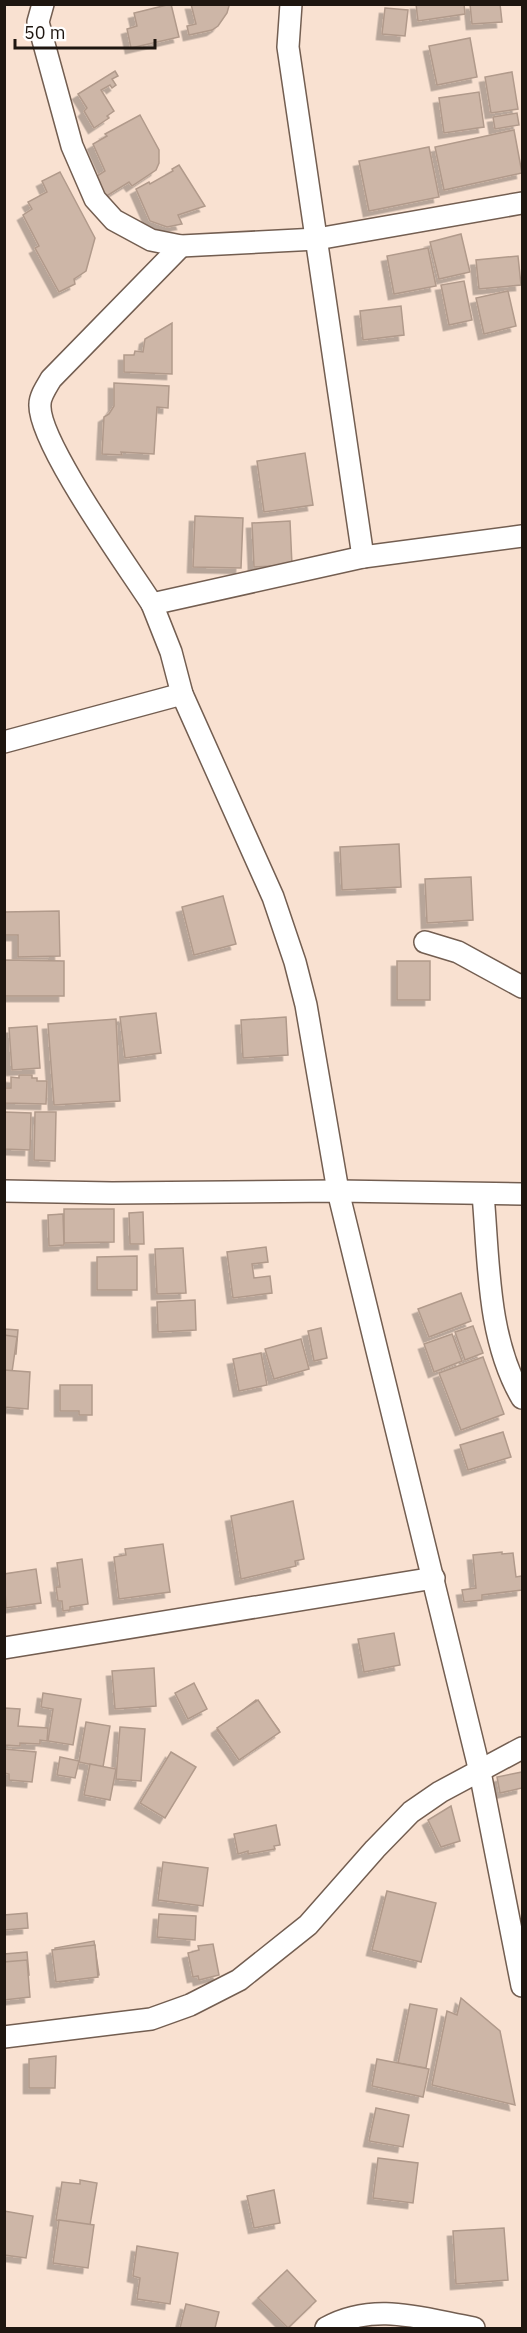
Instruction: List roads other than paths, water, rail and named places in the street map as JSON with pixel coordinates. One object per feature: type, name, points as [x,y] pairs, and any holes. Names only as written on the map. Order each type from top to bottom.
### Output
[{"type":"street","points":[[43,4],[38,22],[72,146],[95,199],[114,220],[151,240],[181,246],[317,239],[522,203]]},
{"type":"street","points":[[291,4],[288,46],[363,557]]},
{"type":"street","points":[[181,246],[51,379],[40,404],[46,432],[66,471],[152,604],[171,652],[182,693],[285,928],[306,1005],[338,1191],[480,1772],[522,1986]]},
{"type":"street","points":[[152,604],[363,557],[522,536]]},
{"type":"street","points":[[4,742],[182,693]]},
{"type":"street","points":[[425,942],[458,952],[522,987]]},
{"type":"street","points":[[4,1191],[112,1193],[338,1191],[522,1194]]},
{"type":"street","points":[[483,1194],[494,1312],[503,1352],[522,1398]]},
{"type":"street","points":[[4,1648],[434,1578]]},
{"type":"street","points":[[4,2037],[151,2019],[190,2005],[239,1980],[308,1925],[411,1812],[440,1792],[522,1748]]},
{"type":"street","points":[[326,2328],[350,2318],[390,2312],[474,2328]]}]
